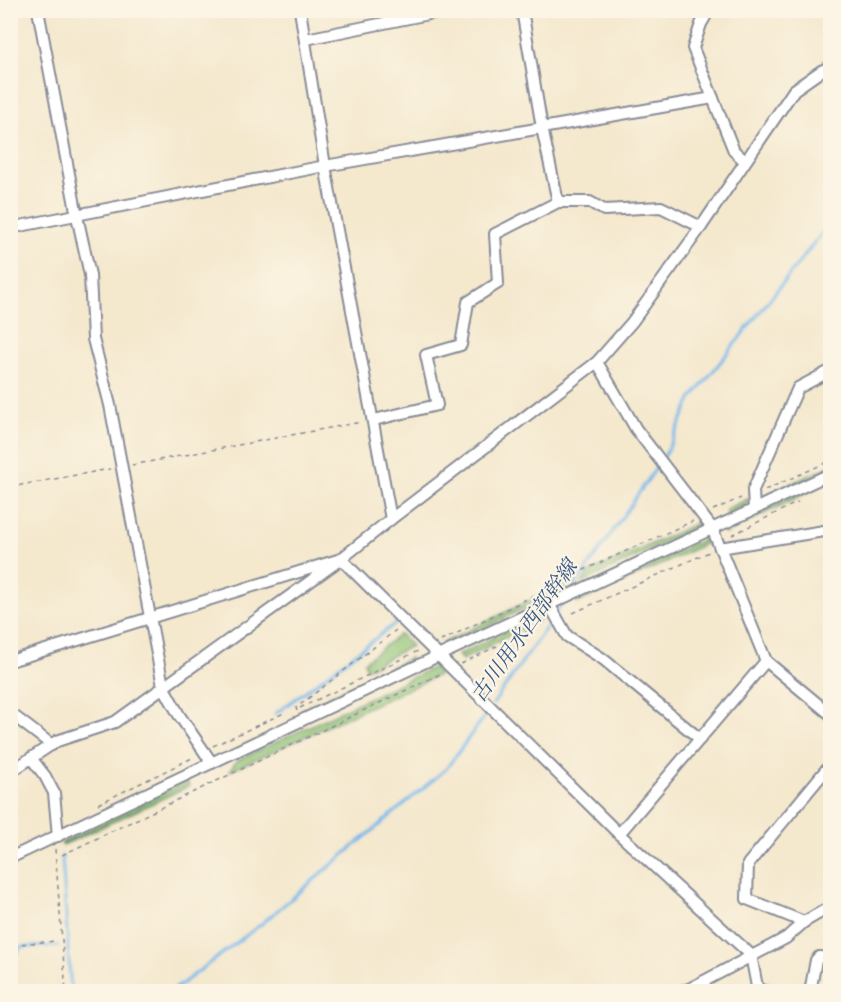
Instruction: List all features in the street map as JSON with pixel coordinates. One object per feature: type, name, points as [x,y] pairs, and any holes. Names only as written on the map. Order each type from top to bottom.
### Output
[{"type":"street","points":[[38,10],[90,275],[93,339],[110,405],[148,618],[163,686],[179,715],[212,763]]},
{"type":"street","points":[[300,10],[325,166],[391,519]]},
{"type":"street","points":[[306,39],[448,10]]},
{"type":"street","points":[[522,10],[542,128],[558,202]]},
{"type":"street","points":[[709,10],[701,24],[693,48],[734,151],[745,161]]},
{"type":"street","points":[[10,772],[52,745],[115,722],[341,560],[391,519],[597,362],[632,322],[701,227],[794,90],[821,71],[831,67]]},
{"type":"street","points":[[10,228],[325,166],[713,98]]},
{"type":"street","points":[[374,420],[437,405],[426,355],[461,345],[468,302],[498,283],[495,234],[558,202],[590,202],[604,210],[661,207],[701,227]]},
{"type":"street","points":[[597,362],[636,429],[712,528],[766,662],[831,714]]},
{"type":"street","points":[[754,509],[753,490],[798,388],[831,371]]},
{"type":"street","points":[[10,858],[831,474]]},
{"type":"street","points":[[718,546],[831,530]]},
{"type":"street","points":[[10,661],[341,560]]},
{"type":"street","points":[[341,560],[619,834],[751,955],[758,991],[770,992]]},
{"type":"street","points":[[549,604],[567,636],[603,659],[700,739]]},
{"type":"street","points":[[619,834],[766,662]]},
{"type":"street","points":[[10,713],[52,745]]},
{"type":"street","points":[[31,758],[45,776],[54,793],[58,836]]},
{"type":"street","points":[[804,922],[747,899],[748,864],[831,765]]},
{"type":"street","points":[[675,992],[689,989],[786,938],[804,922],[831,907]]},
{"type":"street","points":[[810,992],[816,960],[819,957],[831,958]]},
{"type":"path","points":[[10,487],[374,420]]},
{"type":"path","points":[[762,491],[831,461]]},
{"type":"path","points":[[708,512],[748,496]]},
{"type":"path","points":[[573,613],[718,546],[799,501]]},
{"type":"path","points":[[575,574],[699,518]]},
{"type":"path","points":[[300,708],[572,577]]},
{"type":"path","points":[[62,855],[549,620]]},
{"type":"path","points":[[301,720],[296,708],[407,623]]},
{"type":"path","points":[[210,748],[286,712]]},
{"type":"path","points":[[92,807],[192,758]]},
{"type":"path","points":[[55,849],[66,992]]},
{"type":"path","points":[[10,956],[18,944],[57,941]]},
{"type":"green space","points":[[830,466],[830,470],[768,498],[768,494]]},
{"type":"green space","points":[[830,477],[830,481],[725,534],[723,529]]},
{"type":"green space","points":[[748,499],[747,506],[727,515],[726,509]]},
{"type":"green space","points":[[699,522],[700,526],[582,583],[588,573]]},
{"type":"green space","points":[[708,537],[707,543],[578,603],[578,596]]},
{"type":"green space","points":[[575,578],[575,584],[445,647],[443,643]]},
{"type":"green space","points":[[544,612],[547,616],[462,660],[458,655]]},
{"type":"green space","points":[[400,634],[411,646],[367,669],[364,662]]},
{"type":"green space","points":[[410,658],[415,664],[304,714],[301,710]]},
{"type":"green space","points":[[434,667],[439,675],[230,771],[236,761]]},
{"type":"green space","points":[[187,781],[189,786],[63,845],[61,843]]},
{"type":"waterway","name":"古川用水西部幹線","points":[[573,589],[665,455],[692,398],[830,223]]},
{"type":"waterway","name":"古川用水西部幹線","points":[[493,704],[564,602]]},
{"type":"waterway","points":[[275,714],[396,623]]},
{"type":"waterway","name":"古川用水西部幹線","points":[[171,992],[260,925],[446,769],[489,710]]},
{"type":"waterway","points":[[62,856],[71,992]]},
{"type":"waterway","points":[[10,963],[21,947],[58,946]]}]
